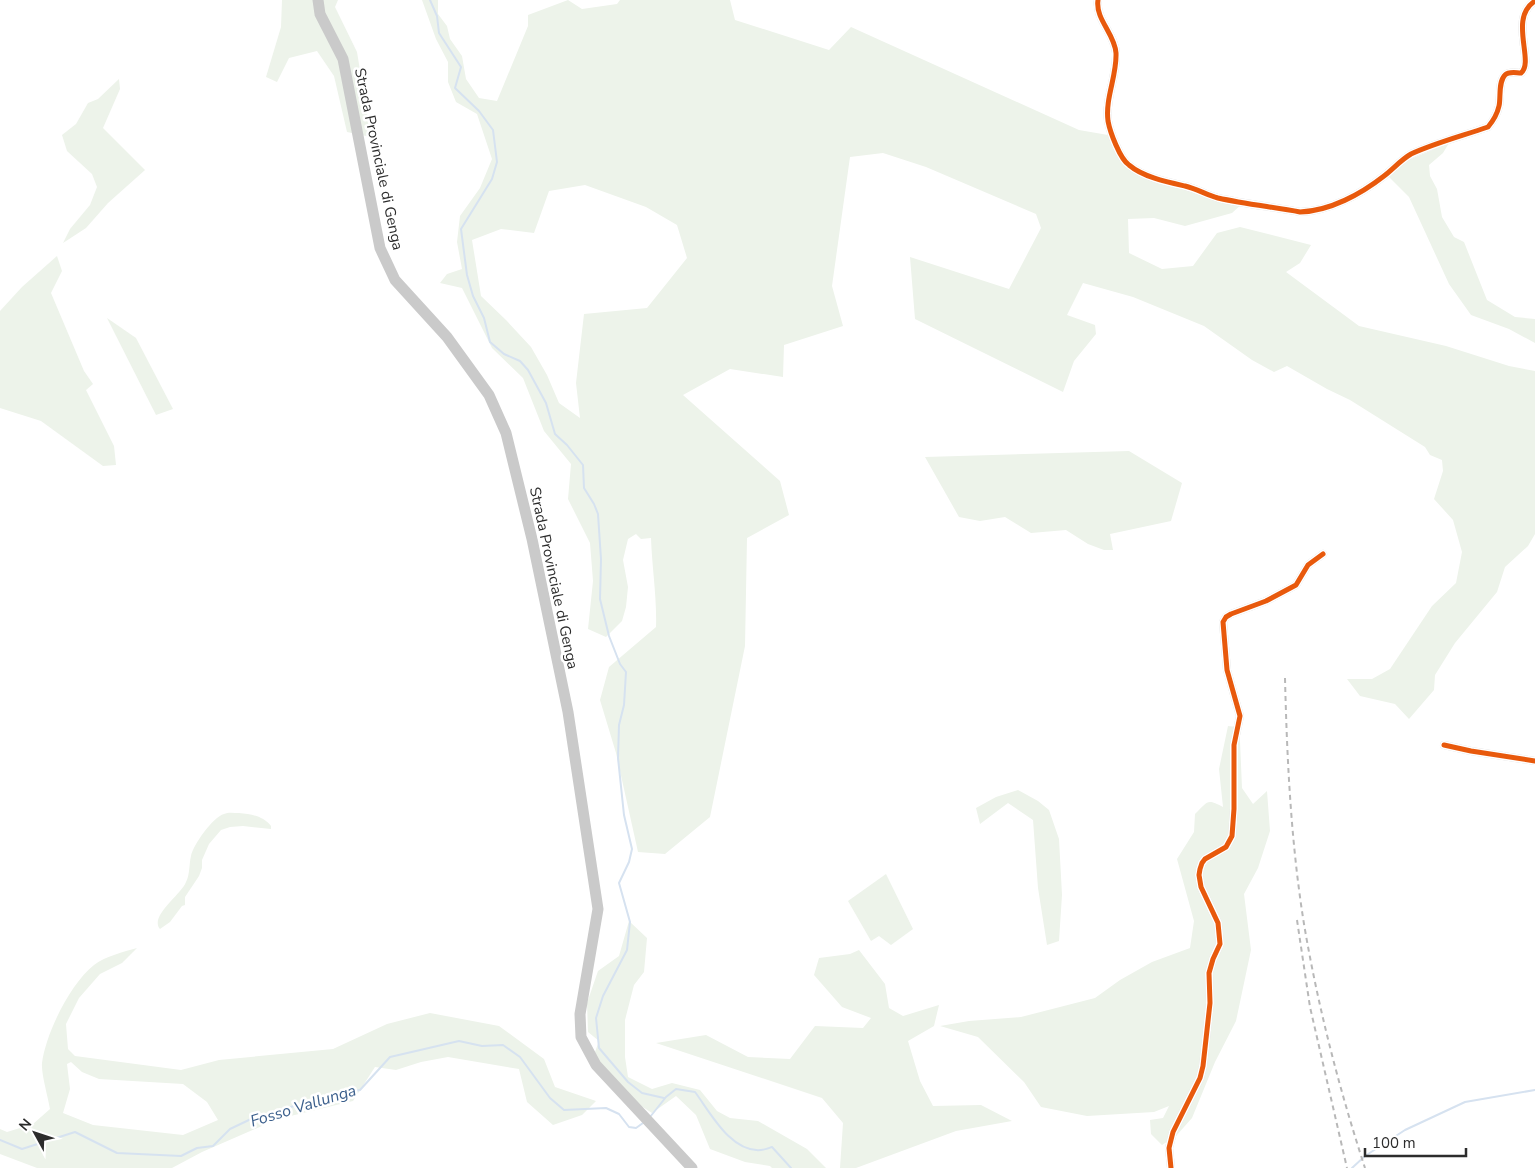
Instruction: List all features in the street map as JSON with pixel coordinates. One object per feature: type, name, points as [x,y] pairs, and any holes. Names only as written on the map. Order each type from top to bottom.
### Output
[{"type":"main road","name":"Strada Provinciale di Genga","points":[[318,0],[320,14],[343,59],[380,248],[394,280],[447,337],[489,395],[506,433],[532,539],[568,712],[598,909],[580,1014],[580,1037],[596,1065],[692,1168]]},
{"type":"street","points":[[1098,0],[1099,14],[1112,37],[1116,51],[1116,67],[1108,104],[1108,121],[1122,157],[1127,164],[1136,170],[1168,182],[1217,197],[1300,212],[1318,209],[1339,202],[1375,183],[1410,155],[1488,128],[1494,120],[1499,107],[1504,75],[1508,73],[1521,73],[1528,67],[1529,62],[1524,38],[1524,15],[1528,7],[1535,1]]},
{"type":"street","points":[[1172,1168],[1170,1148],[1173,1132],[1200,1078],[1203,1066],[1210,1002],[1209,973],[1220,944],[1218,923],[1201,887],[1200,869],[1205,859],[1226,847],[1232,836],[1234,745],[1240,716],[1228,670],[1223,622],[1231,614],[1266,602],[1296,586],[1308,565],[1323,554]]},
{"type":"street","points":[[1444,745],[1535,761]]},
{"type":"shaded area","points":[[282,0],[338,0],[335,7],[357,52],[371,137],[347,132],[334,76],[317,51],[289,58],[277,82],[266,77],[281,27]]},
{"type":"shaded area","points":[[422,0],[438,0],[438,14],[447,26],[450,39],[462,56],[466,79],[479,98],[497,101],[528,26],[528,15],[568,0],[582,9],[617,4],[620,0],[730,0],[735,20],[829,50],[851,27],[1079,130],[1108,135],[1132,171],[1242,204],[1232,213],[1185,226],[1154,218],[1128,219],[1129,253],[1162,269],[1193,266],[1217,233],[1240,227],[1311,245],[1300,263],[1286,272],[1359,326],[1446,346],[1509,366],[1535,371],[1535,534],[1528,546],[1505,567],[1497,592],[1455,643],[1435,675],[1434,690],[1409,719],[1395,704],[1360,696],[1347,679],[1372,679],[1390,669],[1432,606],[1456,583],[1462,552],[1453,520],[1434,499],[1443,471],[1442,460],[1430,455],[1425,447],[1350,400],[1287,366],[1274,372],[1252,360],[1204,326],[1133,297],[1083,283],[1067,315],[1095,325],[1096,334],[1074,361],[1063,392],[915,319],[910,257],[1009,289],[1041,228],[1036,214],[926,167],[883,153],[850,157],[832,286],[843,326],[784,345],[783,377],[730,369],[683,395],[780,481],[789,515],[747,538],[745,646],[710,817],[665,854],[638,852],[616,753],[600,700],[609,667],[656,627],[651,538],[641,539],[636,534],[628,539],[623,560],[628,587],[626,607],[622,621],[606,637],[588,629],[593,581],[590,543],[568,499],[571,464],[544,431],[523,378],[492,348],[462,288],[440,283],[447,274],[462,269],[457,242],[460,216],[480,188],[492,159],[477,114],[456,102],[448,82],[448,62],[436,39]],"holes":[[[585,185],[646,207],[677,225],[687,258],[647,308],[584,314],[576,383],[580,418],[559,403],[547,375],[531,347],[481,296],[472,240],[501,229],[534,233],[549,191]]]},
{"type":"shaded area","points":[[119,79],[120,89],[103,128],[145,170],[108,203],[86,228],[63,243],[70,229],[90,205],[97,187],[92,174],[67,151],[62,135],[76,124],[88,103],[98,99]]},
{"type":"shaded area","points":[[1449,143],[1443,153],[1429,165],[1430,176],[1437,189],[1442,217],[1454,237],[1464,242],[1487,300],[1515,317],[1535,319],[1535,343],[1509,329],[1471,315],[1449,284],[1409,197],[1388,176],[1408,160]]},
{"type":"shaded area","points":[[57,256],[62,271],[51,293],[84,371],[93,384],[86,390],[114,446],[116,465],[103,466],[41,421],[0,408],[0,311],[22,287]]},
{"type":"shaded area","points":[[107,318],[136,338],[173,409],[156,415]]},
{"type":"shaded area","points":[[1129,451],[1182,483],[1171,521],[1110,534],[1113,550],[1104,550],[1088,544],[1066,530],[1031,533],[1005,517],[980,521],[959,517],[925,457]]},
{"type":"shaded area","points":[[1228,726],[1237,727],[1240,741],[1242,788],[1253,804],[1267,791],[1270,831],[1258,868],[1244,894],[1251,950],[1236,1021],[1215,1062],[1192,1118],[1176,1136],[1162,1145],[1151,1134],[1150,1120],[1163,1118],[1169,1106],[1154,1112],[1087,1116],[1041,1107],[1024,1082],[978,1037],[940,1026],[969,1021],[1021,1017],[1095,998],[1120,980],[1152,962],[1190,948],[1194,921],[1177,859],[1194,832],[1195,814],[1205,804],[1210,802],[1223,807],[1219,769]]},
{"type":"shaded area","points":[[1018,790],[1038,801],[1049,810],[1059,839],[1062,895],[1059,941],[1047,945],[1038,888],[1033,820],[1008,803],[980,824],[976,808],[996,797]]},
{"type":"shaded area","points":[[227,813],[239,813],[261,818],[271,826],[271,829],[243,826],[221,830],[209,844],[202,860],[199,876],[185,897],[185,905],[182,906],[170,922],[160,929],[158,924],[159,918],[186,882],[191,856],[199,839],[214,820],[220,816]]},
{"type":"shaded area","points":[[886,874],[913,929],[891,945],[879,936],[871,941],[848,901]]},
{"type":"shaded area","points":[[629,921],[647,938],[644,972],[634,985],[625,1020],[625,1057],[628,1077],[652,1089],[672,1083],[700,1090],[717,1111],[730,1118],[758,1121],[807,1149],[826,1168],[772,1168],[770,1166],[745,1162],[710,1149],[696,1115],[676,1096],[652,1113],[632,1100],[596,1062],[595,1052],[599,1041],[588,1032],[587,1003],[598,971],[619,956]]},
{"type":"shaded area","points":[[137,948],[122,963],[100,974],[79,998],[66,1024],[68,1049],[75,1056],[181,1070],[219,1060],[333,1049],[387,1024],[430,1013],[499,1026],[544,1059],[555,1087],[596,1101],[582,1115],[553,1125],[527,1102],[519,1069],[448,1057],[421,1062],[396,1070],[375,1067],[353,1101],[278,1119],[202,1152],[172,1168],[37,1168],[0,1154],[0,1129],[7,1132],[33,1124],[50,1109],[42,1063],[48,1038],[68,996],[85,973],[94,965],[109,957]],"holes":[[[71,1062],[82,1072],[99,1079],[183,1084],[207,1102],[218,1120],[183,1135],[93,1125],[63,1113],[70,1089],[67,1064]]]},
{"type":"shaded area","points":[[859,950],[885,984],[889,1008],[903,1016],[939,1005],[934,1026],[908,1041],[920,1081],[933,1106],[981,1105],[1012,1121],[956,1131],[856,1168],[840,1168],[843,1123],[822,1098],[656,1043],[706,1035],[748,1057],[790,1059],[815,1026],[863,1028],[871,1018],[842,1007],[814,975],[819,958],[850,954]]},
{"type":"waterway","points":[[430,0],[437,16],[439,33],[461,67],[455,88],[479,111],[493,130],[497,162],[492,179],[461,229],[467,275],[473,296],[484,318],[490,342],[504,354],[520,361],[528,370],[546,403],[555,434],[567,445],[583,465],[584,488],[598,514],[601,559],[600,599],[609,636],[620,664],[626,672],[624,705],[619,725],[618,758],[624,815],[632,849],[629,862],[619,883],[630,922],[627,950],[603,996],[596,1018],[599,1048],[628,1082],[642,1093],[664,1098]]},
{"type":"waterway","name":"Fosso Vallunga","points":[[0,1140],[22,1149],[75,1132],[117,1153],[181,1156],[197,1148],[213,1146],[230,1129],[251,1119],[314,1100],[360,1090],[390,1057],[459,1041],[482,1046],[503,1045],[520,1057],[550,1098],[564,1110],[606,1108],[619,1114],[629,1127],[636,1128],[643,1123]]},
{"type":"waterway","name":"Fosso Vallunga","points":[[650,1117],[666,1097],[676,1089],[695,1092],[722,1130],[731,1138],[740,1145],[750,1149],[762,1150],[772,1147],[791,1168]]},
{"type":"waterway","points":[[1352,1168],[1365,1156],[1405,1130],[1465,1102],[1535,1090]]},
{"type":"railway","points":[[1285,678],[1290,801],[1304,924],[1330,1047],[1346,1108],[1365,1168]]},
{"type":"railway","points":[[1297,920],[1310,1007],[1347,1168]]},
{"type":"cycle path","points":[[1098,0],[1099,14],[1112,39],[1116,53],[1115,70],[1108,104],[1108,121],[1116,145],[1126,162],[1148,176],[1189,187],[1218,198],[1300,212],[1334,205],[1375,183],[1411,154],[1488,127],[1495,118],[1500,103],[1503,78],[1508,73],[1521,73],[1525,67],[1523,18],[1527,9],[1535,1]]},
{"type":"cycle path","points":[[1171,1168],[1169,1148],[1173,1132],[1200,1078],[1203,1066],[1210,1003],[1209,973],[1220,944],[1218,923],[1201,887],[1200,869],[1205,859],[1226,847],[1232,836],[1234,745],[1240,716],[1227,670],[1223,622],[1231,614],[1266,601],[1296,585],[1308,565],[1323,554]]},
{"type":"cycle path","points":[[1444,745],[1535,761]]}]
